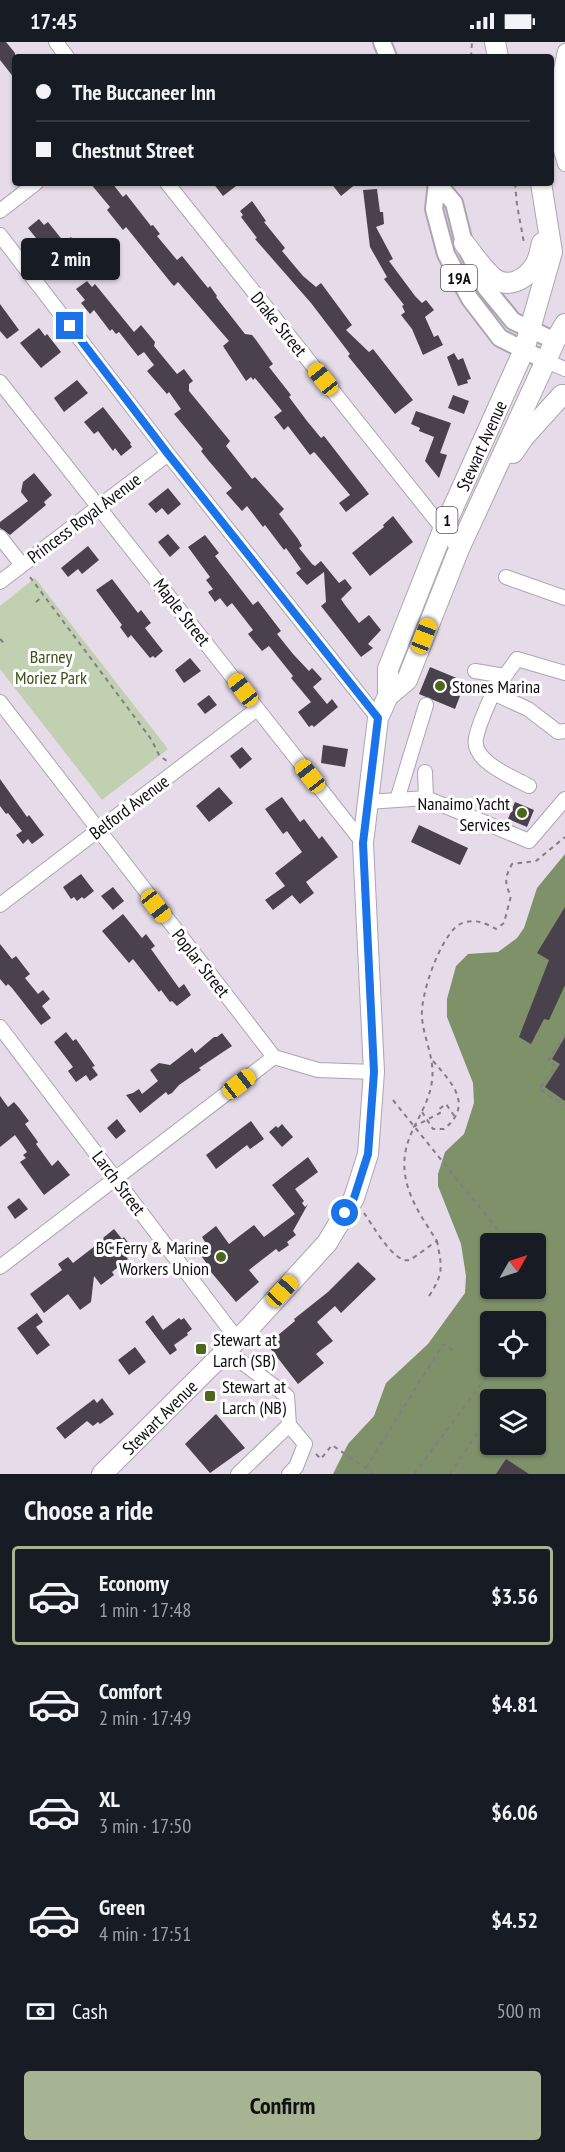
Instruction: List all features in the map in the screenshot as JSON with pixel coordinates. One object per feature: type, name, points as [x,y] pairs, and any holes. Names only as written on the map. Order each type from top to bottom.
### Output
[{"type":"highway","name":"1","points":[[542,186],[547,226]]},
{"type":"highway","name":"Stewart Avenue","points":[[102,1474],[232,1344],[327,1243],[354,1198],[368,1154],[374,1072],[363,843],[378,718],[388,696],[388,669],[443,530],[524,350],[552,252],[547,226]]},
{"type":"highway","points":[[464,243],[496,280],[507,284],[521,279],[537,264],[547,226]]},
{"type":"highway","name":"Stewart Avenue","points":[[388,696],[407,680],[459,549],[546,361],[560,343],[565,324]]},
{"type":"highway","points":[[475,514],[524,437],[565,394]]},
{"type":"main road","name":"19A","points":[[437,186],[434,209],[446,254],[470,299],[500,338],[546,361]]},
{"type":"main road","name":"19A","points":[[440,186],[454,203],[464,243],[486,288],[513,321],[560,343]]},
{"type":"street","points":[[56,42],[66,54]]},
{"type":"street","points":[[565,51],[558,84],[565,153]]},
{"type":"street","points":[[565,84],[565,89]]},
{"type":"street","points":[[554,127],[565,164]]},
{"type":"street","points":[[0,211],[32,186]]},
{"type":"street","name":"Drake Street","points":[[169,186],[459,549]]},
{"type":"street","points":[[0,235],[168,454],[378,718]]},
{"type":"street","points":[[546,361],[565,369]]},
{"type":"street","name":"Maple Street","points":[[0,382],[363,843]]},
{"type":"street","name":"Princess Royal Avenue","points":[[0,582],[168,454]]},
{"type":"street","points":[[0,537],[22,566]]},
{"type":"street","points":[[506,577],[565,598]]},
{"type":"street","points":[[529,786],[487,763],[478,752],[475,740],[493,693],[517,659],[565,673]]},
{"type":"street","points":[[475,671],[505,676]]},
{"type":"street","points":[[493,693],[528,709],[558,732],[565,730]]},
{"type":"street","name":"Poplar Street","points":[[0,702],[274,1057]]},
{"type":"street","points":[[397,800],[426,705]]},
{"type":"street","name":"Belford Avenue","points":[[0,905],[257,709]]},
{"type":"street","points":[[425,772],[426,798]]},
{"type":"street","points":[[368,802],[426,798],[529,841],[565,799]]},
{"type":"street","name":"Larch Street","points":[[0,1027],[116,1178],[232,1344],[287,1396],[289,1425]]},
{"type":"street","points":[[0,1267],[274,1057],[318,1070],[374,1072]]},
{"type":"street","points":[[238,1474],[289,1425],[305,1444],[296,1467],[289,1474]]},
{"type":"path","points":[[515,186],[524,241],[523,252]]},
{"type":"path","points":[[22,566],[151,739],[159,755],[177,770]]},
{"type":"path","points":[[36,602],[43,596]]},
{"type":"path","points":[[0,639],[6,645]]},
{"type":"path","points":[[429,1296],[439,1280],[441,1264],[437,1241],[412,1199],[406,1180],[404,1157],[413,1127],[429,1097],[433,1061],[422,1017],[428,975],[444,945],[458,926],[473,921],[483,922],[496,928],[504,923],[511,896],[505,885],[506,876],[512,864],[536,861],[565,837]]},
{"type":"path","points":[[565,1034],[549,1061],[556,1066],[539,1089],[565,1105]]},
{"type":"path","points":[[421,1110],[433,1129],[444,1129],[456,1118],[460,1106],[449,1079],[433,1061]]},
{"type":"path","points":[[393,1100],[500,1233]]},
{"type":"path","points":[[413,1127],[440,1113],[438,1110],[446,1104],[456,1118]]},
{"type":"path","points":[[354,1198],[390,1250],[401,1259],[410,1260],[437,1241]]},
{"type":"path","points":[[366,1468],[443,1344],[456,1352]]},
{"type":"path","points":[[414,1474],[487,1377]]},
{"type":"path","points":[[450,1474],[480,1429]]},
{"type":"path","points":[[305,1444],[321,1459],[332,1445],[374,1474]]},
{"type":"green space","name":"Barney Moriez Park","points":[[35,578],[168,749],[102,800],[0,669],[0,606]]},
{"type":"shaded area","points":[[565,854],[565,1474],[333,1474],[348,1444],[374,1416],[386,1383],[428,1344],[465,1293],[466,1276],[461,1244],[438,1186],[438,1174],[445,1152],[464,1134],[474,1103],[473,1083],[447,1017],[447,999],[456,966],[468,954],[498,952],[517,938],[524,928],[537,888]]},
{"type":"building","points":[[0,42],[6,42],[15,53],[12,54],[12,75],[0,60]]},
{"type":"building","points":[[92,186],[114,186],[123,197],[126,194],[160,234],[157,236],[177,260],[182,256],[208,288],[210,286],[245,334],[252,335],[256,340],[273,364],[269,367],[291,395],[289,397],[307,421],[321,438],[324,436],[369,494],[346,512],[339,503],[350,495],[314,452],[310,455],[288,426],[284,430],[274,417],[282,411],[255,378],[253,380],[251,377],[246,381],[223,346],[229,341],[178,282],[174,286],[172,284],[126,227],[123,230],[107,210],[110,207]]},
{"type":"building","points":[[215,186],[236,186],[223,196]]},
{"type":"building","points":[[333,186],[353,186],[341,196]]},
{"type":"building","points":[[377,189],[384,224],[376,227],[393,259],[389,261],[415,296],[422,303],[426,300],[434,310],[425,317],[434,337],[438,335],[443,345],[423,355],[412,329],[401,315],[405,312],[402,306],[404,305],[384,279],[387,277],[370,247],[363,190]]},
{"type":"building","points":[[252,201],[266,221],[264,222],[285,248],[282,251],[303,276],[316,287],[321,283],[352,325],[346,330],[369,352],[373,349],[413,400],[395,414],[348,356],[350,354],[311,303],[255,239],[257,238],[241,217],[243,215],[240,211]]},
{"type":"building","points":[[39,219],[44,225],[48,222],[64,242],[71,237],[79,247],[71,254],[75,260],[66,267],[43,242],[40,243],[28,228]]},
{"type":"building","points":[[87,281],[92,287],[95,284],[134,332],[141,325],[155,342],[154,346],[177,374],[184,369],[193,381],[189,384],[189,391],[230,441],[226,446],[252,479],[255,477],[284,509],[279,514],[298,539],[302,546],[299,548],[315,566],[321,561],[339,583],[345,579],[352,588],[341,599],[359,623],[369,615],[381,630],[368,644],[373,648],[361,657],[321,606],[326,602],[324,572],[307,585],[296,573],[301,569],[286,548],[284,550],[247,506],[242,511],[226,493],[232,488],[174,414],[181,409],[169,392],[167,394],[147,371],[154,365],[144,352],[138,356],[119,332],[116,334],[112,329],[110,331],[94,310],[90,314],[81,303],[85,300],[76,289]]},
{"type":"building","points":[[0,304],[19,330],[7,339],[0,331]]},
{"type":"building","points":[[39,328],[45,336],[47,334],[61,352],[41,368],[20,343]]},
{"type":"building","points":[[454,353],[458,360],[463,358],[471,379],[467,380],[468,383],[458,386],[447,357]]},
{"type":"building","points":[[77,380],[88,393],[64,412],[54,398]]},
{"type":"building","points":[[453,395],[469,401],[464,414],[448,408]]},
{"type":"building","points":[[103,407],[131,443],[132,447],[121,456],[115,448],[113,451],[98,431],[94,434],[84,422]]},
{"type":"building","points":[[416,411],[451,423],[440,453],[447,455],[439,478],[425,461],[434,437],[419,431],[420,428],[411,424]]},
{"type":"building","points":[[34,473],[52,495],[44,502],[46,505],[10,535],[0,528],[0,522],[28,501],[21,492],[23,482]]},
{"type":"building","points":[[168,488],[181,504],[168,515],[162,508],[156,513],[148,504]]},
{"type":"building","points":[[393,516],[413,542],[370,576],[352,553],[384,527],[383,525]]},
{"type":"building","points":[[168,534],[180,548],[170,557],[158,542]]},
{"type":"building","points":[[205,535],[219,553],[215,556],[253,605],[258,601],[281,631],[277,634],[293,654],[309,671],[312,668],[322,679],[313,687],[327,704],[332,699],[338,707],[314,727],[312,725],[309,727],[298,712],[311,702],[291,678],[293,676],[269,646],[262,651],[248,634],[253,630],[232,603],[227,607],[220,598],[215,602],[208,592],[213,589],[206,580],[210,577],[188,547]]},
{"type":"building","points":[[88,546],[99,560],[82,574],[78,569],[68,577],[61,568]]},
{"type":"building","points":[[112,579],[138,613],[141,610],[151,623],[145,628],[163,651],[155,658],[153,656],[150,658],[131,635],[128,638],[120,627],[122,625],[96,590]]},
{"type":"building","points":[[190,658],[201,671],[184,683],[175,670]]},
{"type":"building","name":"Stones Marina","points":[[430,667],[459,679],[454,693],[460,696],[455,709],[419,694]]},
{"type":"building","points":[[209,695],[217,705],[205,714],[197,704]]},
{"type":"building","points":[[323,745],[348,749],[345,767],[321,763]]},
{"type":"building","points":[[242,747],[252,759],[240,769],[230,756]]},
{"type":"building","points":[[0,779],[27,817],[29,815],[44,835],[32,844],[28,839],[23,844],[16,835],[22,831],[0,806]]},
{"type":"building","points":[[219,787],[233,803],[209,822],[196,806]]},
{"type":"building","points":[[282,797],[300,822],[304,819],[319,839],[322,836],[338,857],[306,882],[314,893],[300,904],[292,895],[273,910],[265,900],[285,886],[275,873],[302,852],[287,831],[283,834],[265,809]]},
{"type":"building","name":"Nanaimo Yacht Services","points":[[515,802],[534,810],[527,827],[508,819]]},
{"type":"building","points":[[419,825],[468,848],[460,865],[411,842]]},
{"type":"building","points":[[81,874],[94,891],[84,899],[82,897],[77,901],[74,897],[71,899],[63,887]]},
{"type":"building","points":[[113,887],[124,901],[113,910],[101,896]]},
{"type":"building","points":[[565,907],[565,985],[549,1020],[544,1019],[531,1044],[519,1037],[549,960],[537,953]]},
{"type":"building","points":[[123,914],[142,938],[146,934],[155,946],[151,949],[179,988],[184,984],[191,995],[177,1006],[172,1001],[170,1002],[161,990],[159,992],[133,959],[129,963],[102,931]]},
{"type":"building","points":[[0,944],[12,959],[16,956],[30,974],[25,978],[38,994],[43,990],[50,999],[42,1006],[51,1018],[41,1025],[12,988],[8,984],[6,986],[0,979]]},
{"type":"building","points":[[66,1032],[73,1041],[76,1039],[95,1066],[92,1067],[98,1075],[90,1081],[86,1075],[76,1082],[68,1071],[73,1067],[54,1042]]},
{"type":"building","points":[[222,1033],[232,1046],[199,1068],[201,1070],[179,1085],[172,1093],[168,1095],[166,1092],[140,1113],[126,1095],[139,1089],[142,1094],[158,1081],[150,1070],[159,1063],[170,1065],[192,1048],[195,1053]]},
{"type":"building","points":[[565,1037],[565,1101],[545,1087],[560,1064],[552,1059]]},
{"type":"building","points":[[0,1096],[8,1107],[14,1102],[29,1121],[25,1124],[52,1166],[58,1160],[70,1175],[44,1195],[20,1162],[26,1158],[23,1155],[27,1152],[15,1135],[0,1147]]},
{"type":"building","points":[[117,1119],[126,1131],[116,1139],[107,1128]]},
{"type":"building","points":[[251,1121],[264,1139],[250,1149],[247,1145],[216,1169],[206,1155]]},
{"type":"building","points":[[282,1124],[293,1137],[282,1147],[269,1132]]},
{"type":"building","points":[[308,1157],[318,1172],[295,1189],[304,1201],[302,1203],[305,1207],[308,1204],[293,1231],[296,1235],[287,1242],[289,1245],[279,1252],[276,1249],[249,1270],[259,1282],[236,1302],[206,1266],[208,1265],[196,1249],[205,1242],[202,1237],[216,1226],[229,1244],[254,1225],[264,1237],[295,1214],[272,1185]]},
{"type":"building","points":[[19,1198],[28,1209],[15,1219],[7,1207]]},
{"type":"building","points":[[114,1229],[132,1248],[124,1254],[128,1259],[112,1272],[114,1275],[101,1285],[94,1276],[91,1302],[80,1310],[68,1294],[44,1313],[30,1294],[62,1270],[58,1264],[68,1257],[73,1263]]},
{"type":"building","points":[[358,1262],[376,1279],[341,1313],[335,1306],[317,1322],[333,1341],[316,1354],[324,1363],[298,1384],[270,1348],[280,1340],[277,1336],[295,1321],[294,1319],[328,1292]]},
{"type":"building","points":[[37,1313],[43,1322],[36,1327],[50,1345],[37,1355],[17,1328]]},
{"type":"building","points":[[153,1315],[163,1330],[179,1318],[181,1320],[184,1318],[192,1329],[187,1333],[188,1335],[174,1345],[177,1350],[170,1355],[145,1322]]},
{"type":"building","points":[[135,1347],[146,1362],[129,1375],[118,1360]]},
{"type":"building","points":[[102,1398],[114,1414],[93,1426],[87,1421],[65,1439],[56,1428],[94,1399],[97,1403]]},
{"type":"building","points":[[216,1414],[245,1448],[210,1473],[185,1444]]},
{"type":"building","points":[[506,1459],[529,1474],[496,1474]]},
{"type":"place","name":"Stones Marina","points":[[440,686]]},
{"type":"place","name":"Nanaimo Yacht Services","points":[[522,813]]},
{"type":"place","name":"BC Ferry & Marine Workers Union","points":[[221,1257]]},
{"type":"place","name":"Stewart at Larch (SB)","points":[[201,1349]]},
{"type":"place","name":"Stewart at Larch (NB)","points":[[210,1396]]},
{"type":"route","points":[[70,326],[168,454],[378,718],[363,843],[374,1072],[368,1154],[354,1198],[345,1213]]}]
